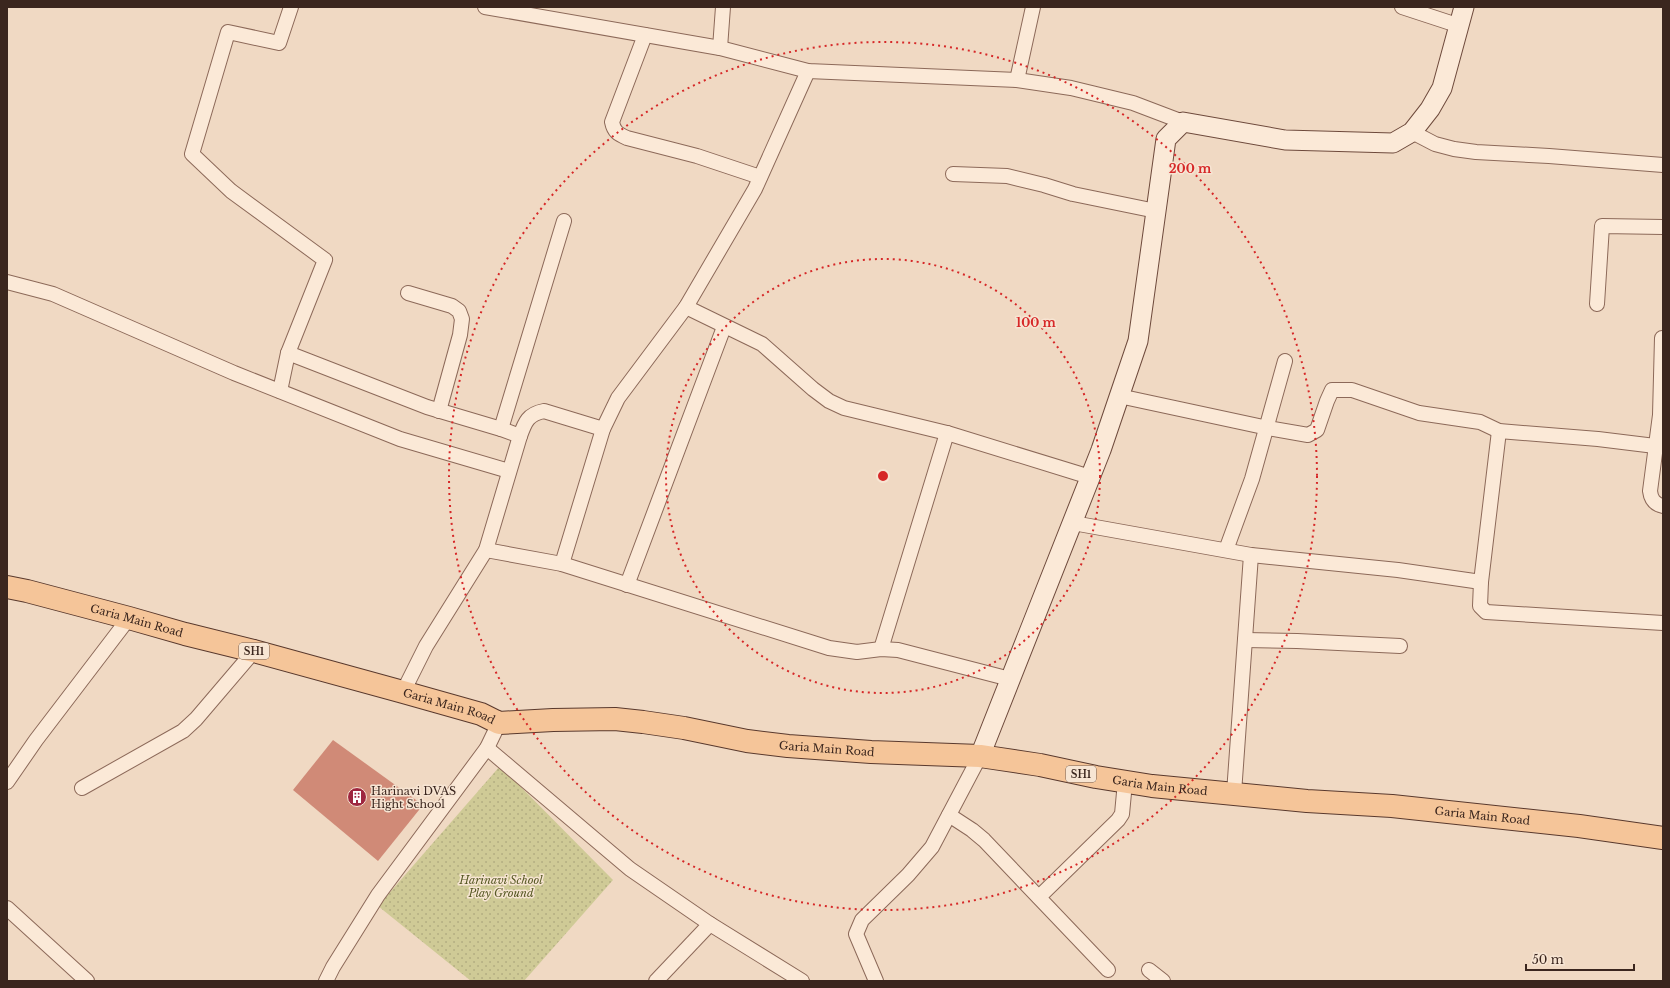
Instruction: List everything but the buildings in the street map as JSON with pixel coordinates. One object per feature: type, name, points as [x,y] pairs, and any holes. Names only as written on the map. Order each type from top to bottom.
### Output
[{"type":"main road","points":[[980,756],[1073,523],[1138,340],[1166,139],[1183,122],[1285,140],[1393,143],[1412,132],[1430,109],[1442,88],[1464,7]]},
{"type":"main road","name":"Garia Main Road","points":[[7,587],[254,651],[403,692],[481,714],[499,723],[615,719],[684,728],[747,742],[871,752],[980,756],[1040,765],[1096,777],[1152,786],[1307,801],[1408,807],[1579,826],[1663,838]]},
{"type":"street","points":[[280,391],[288,354],[325,260],[231,191],[192,154],[228,32],[279,43],[291,7]]},
{"type":"street","points":[[485,7],[720,48],[808,71],[1017,80],[1071,88],[1134,103],[1183,122]]},
{"type":"street","points":[[720,48],[723,7]]},
{"type":"street","points":[[1017,80],[1033,7]]},
{"type":"street","points":[[1402,7],[1460,26]]},
{"type":"street","points":[[645,35],[612,122],[613,129],[617,134],[627,138],[697,156],[760,177]]},
{"type":"street","points":[[562,564],[603,429],[618,398],[686,307],[755,188],[808,71]]},
{"type":"street","points":[[1412,132],[1435,144],[1454,149],[1476,152],[1663,165]]},
{"type":"street","points":[[953,174],[1007,176],[1073,194],[1156,212]]},
{"type":"street","points":[[502,429],[564,221]]},
{"type":"street","points":[[1597,304],[1602,226],[1663,227]]},
{"type":"street","points":[[7,282],[53,294],[234,373],[400,439],[509,470]]},
{"type":"street","points":[[408,293],[452,306],[459,311],[462,319],[460,335],[439,410]]},
{"type":"street","points":[[686,307],[724,327],[762,344],[813,389],[829,401],[844,408],[947,433],[1090,477]]},
{"type":"street","points":[[627,585],[724,327]]},
{"type":"street","points":[[1662,338],[1662,415],[1655,446],[1650,491],[1654,502],[1663,506]]},
{"type":"street","points":[[288,354],[439,410],[520,436]]},
{"type":"street","points":[[1226,550],[1252,479],[1268,428],[1285,361]]},
{"type":"street","points":[[1119,396],[1268,428],[1308,435],[1317,430],[1332,390],[1352,390],[1419,413],[1480,422],[1499,431],[1598,439],[1655,446]]},
{"type":"street","points":[[403,692],[426,646],[486,550],[523,426],[529,417],[535,413],[544,411],[603,429]]},
{"type":"street","points":[[1499,431],[1481,582],[1480,606],[1486,612],[1663,623]]},
{"type":"street","points":[[881,649],[947,433]]},
{"type":"street","points":[[1073,523],[1251,555],[1398,570],[1481,582]]},
{"type":"street","points":[[486,550],[562,564],[829,648],[857,652],[881,649],[898,650],[1010,679]]},
{"type":"street","points":[[1234,793],[1251,555]]},
{"type":"street","points":[[7,782],[36,740],[129,618]]},
{"type":"street","points":[[1246,640],[1400,646]]},
{"type":"street","points":[[82,788],[183,731],[200,715],[254,651]]},
{"type":"street","points":[[330,979],[378,895],[487,748],[499,723]]},
{"type":"street","points":[[487,748],[630,869],[666,892],[710,924],[802,981]]},
{"type":"street","points":[[876,981],[856,934],[858,927],[862,920],[920,863],[932,847],[980,756]]},
{"type":"street","points":[[1039,898],[1118,820],[1122,814],[1125,782]]},
{"type":"street","points":[[949,815],[984,840],[1108,970]]},
{"type":"street","points":[[7,908],[87,981]]},
{"type":"street","points":[[656,981],[710,924]]},
{"type":"street","points":[[1149,970],[1163,981]]},
{"type":"green space","name":"Harinavi School Play Ground","points":[[500,766],[613,880],[524,981],[471,981],[378,906]]},
{"type":"place","name":"Harinavi DVAS Hight School","points":[[357,797]]}]
